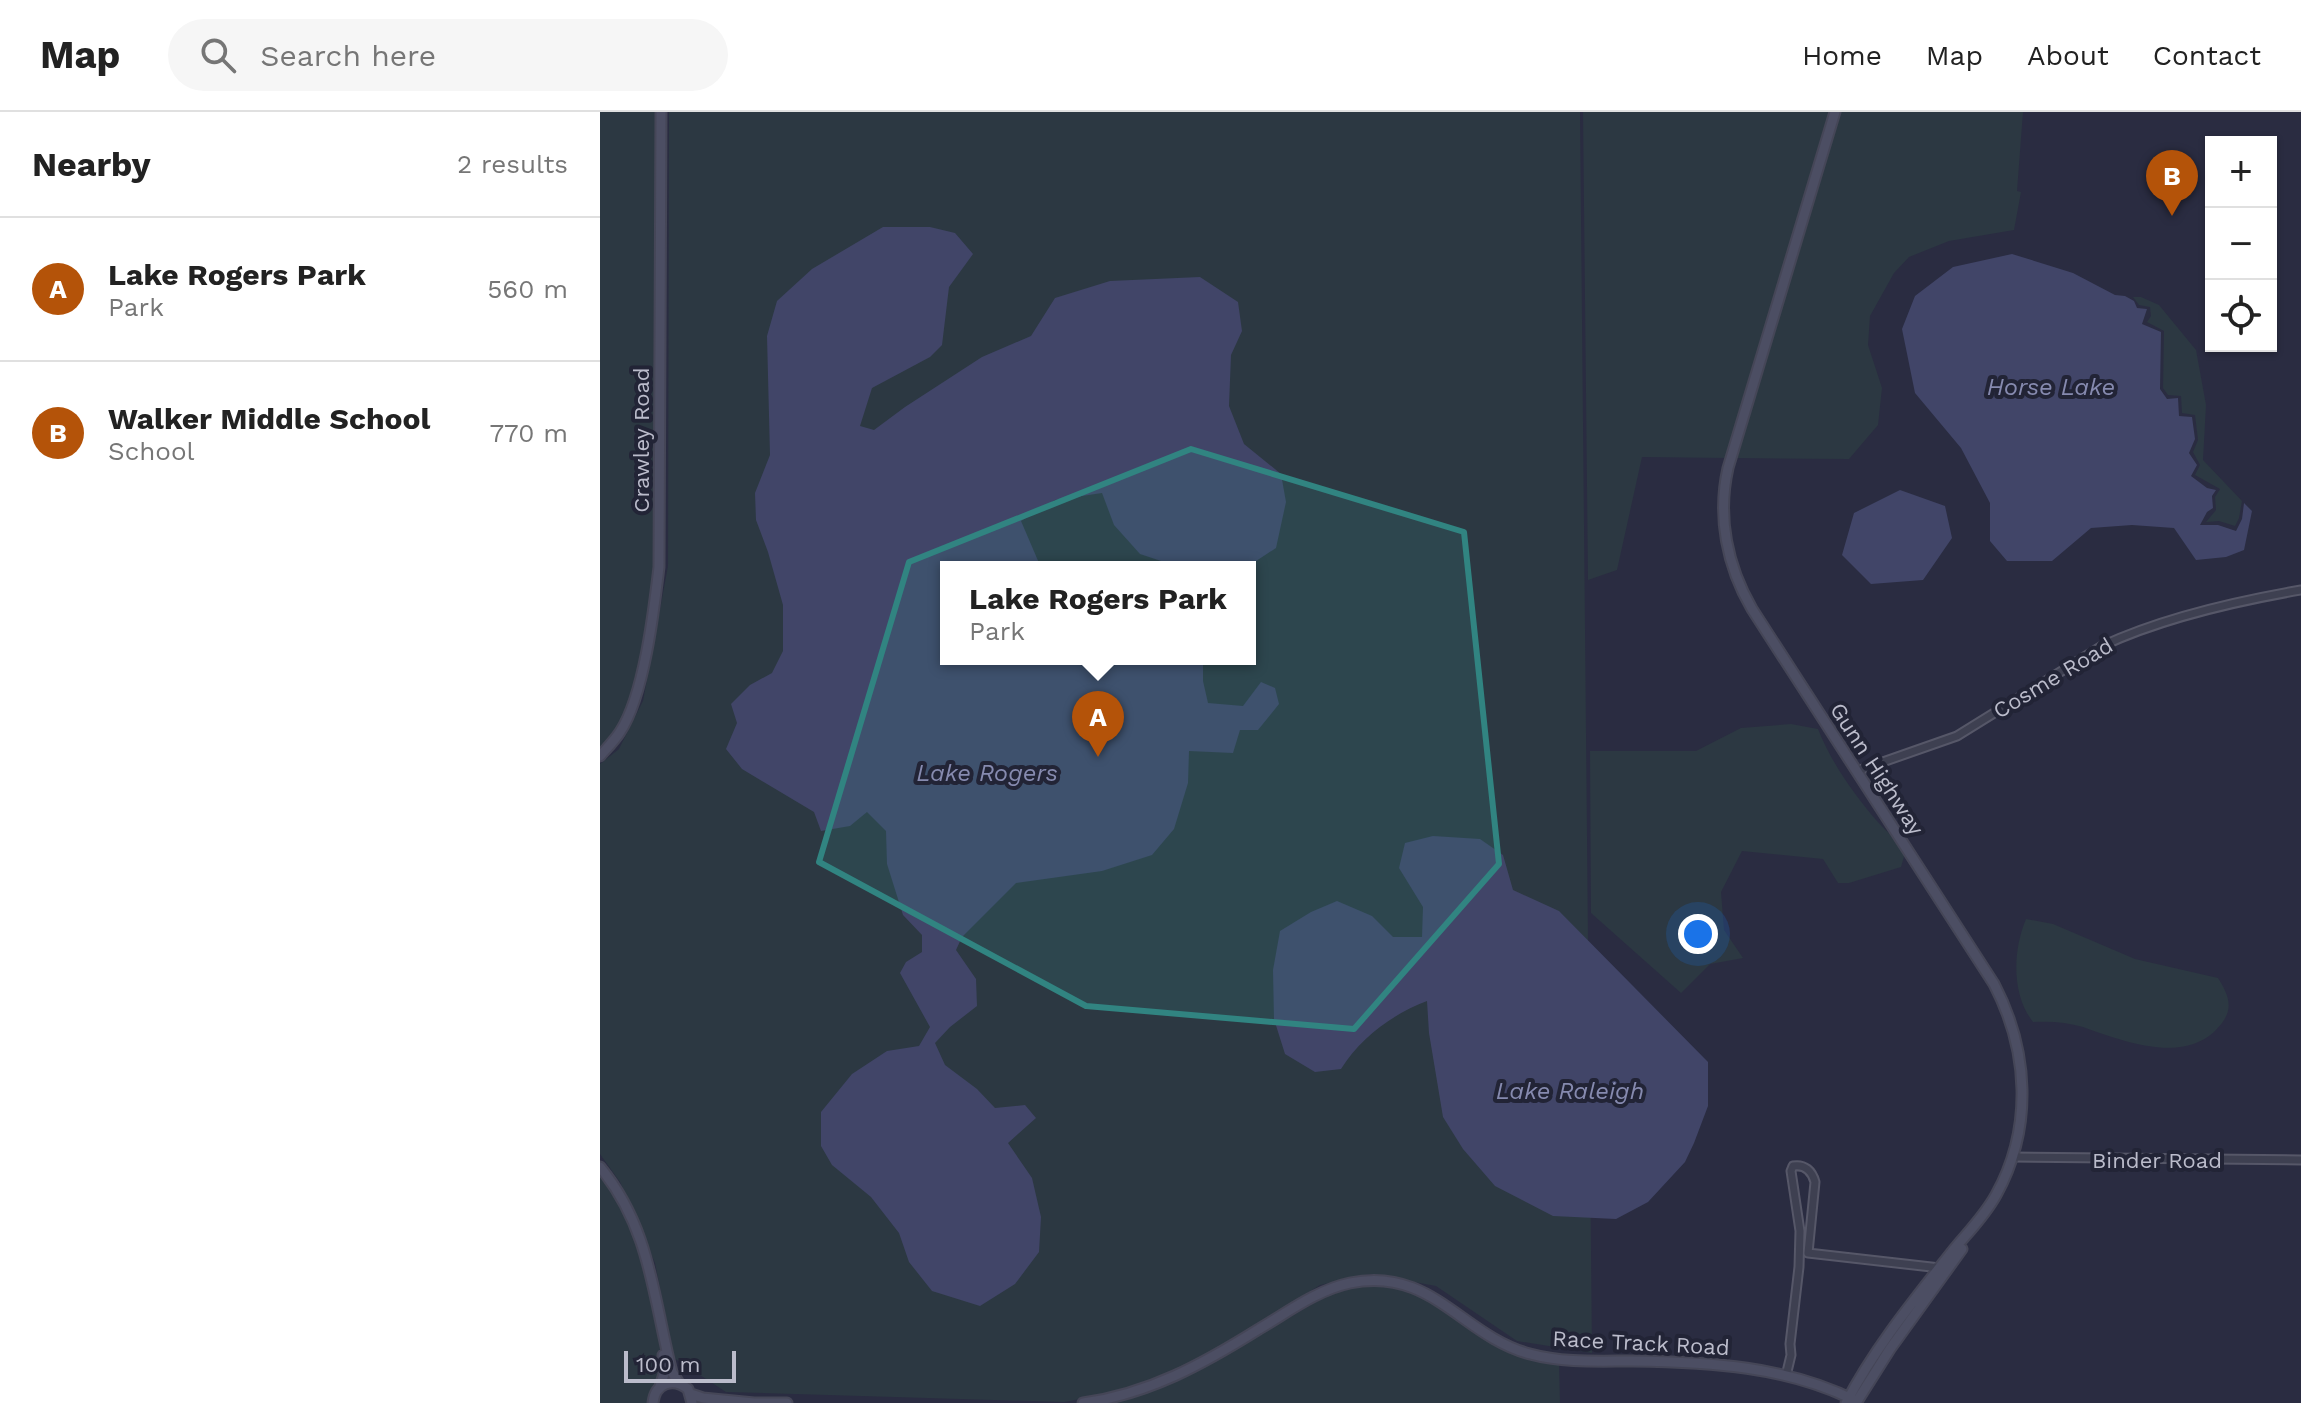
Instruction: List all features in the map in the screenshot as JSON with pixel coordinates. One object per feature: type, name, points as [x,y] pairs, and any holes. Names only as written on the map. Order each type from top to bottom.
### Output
[{"type":"main road","name":"Crawley Road","points":[[600,756],[621,731],[633,704],[653,622],[659,567],[661,112]]},
{"type":"main road","name":"Gunn Highway","points":[[1835,112],[1728,468],[1723,507],[1728,551],[1742,592],[1987,973],[2005,1007],[2018,1048],[2023,1085],[2020,1125],[2013,1157],[1997,1192],[1979,1222],[1940,1268],[1879,1351],[1852,1401]]},
{"type":"main road","points":[[600,1167],[627,1207],[642,1238],[672,1372],[679,1383],[692,1398],[787,1403]]},
{"type":"main road","points":[[1852,1401],[1979,1222]]},
{"type":"main road","name":"Race Track Road","points":[[1083,1403],[1130,1394],[1177,1377],[1313,1297],[1339,1286],[1363,1281],[1397,1283],[1426,1292],[1494,1339],[1511,1348],[1539,1356],[1570,1360],[1739,1366],[1786,1376],[1852,1401]]},
{"type":"main road","points":[[653,1403],[664,1374],[662,1332]]},
{"type":"main road","points":[[660,1386],[679,1383]]},
{"type":"street","name":"Cosme Road","points":[[1857,771],[1957,736],[2102,646],[2120,638],[2153,625],[2301,590]]},
{"type":"street","name":"Binder Road","points":[[2013,1157],[2301,1160]]},
{"type":"street","points":[[1786,1376],[1791,1355],[1799,1267],[1793,1166],[1799,1165],[1813,1173],[1815,1182],[1808,1253],[1940,1268]]},
{"type":"highlighted area","points":[[1191,449],[1464,532],[1499,864],[1354,1029],[1086,1006],[819,862],[909,562]]},
{"type":"shaded area","points":[[600,112],[657,112],[655,567],[648,627],[634,688],[620,725],[600,750]]},
{"type":"shaded area","points":[[669,112],[1580,112],[1592,1353],[1517,1341],[1436,1286],[1371,1274],[1320,1285],[1200,1361],[1134,1389],[1064,1402],[726,1392],[674,1358],[655,1263],[620,1182],[600,1154],[600,764],[619,749],[643,701],[668,566]]},
{"type":"shaded area","points":[[1583,112],[1831,112],[1726,458],[1642,457],[1617,570],[1588,580]]},
{"type":"shaded area","points":[[1839,112],[2023,112],[2017,191],[2021,192],[2014,230],[1949,241],[1909,257],[1894,273],[1870,316],[1868,345],[1882,388],[1878,425],[1849,459],[1735,458]]},
{"type":"shaded area","points":[[2133,297],[2159,305],[2196,350],[2206,405],[2203,460],[2242,501],[2235,526],[2219,521],[2206,522],[2216,510],[2215,497],[2220,489],[2195,475],[2200,465],[2193,452],[2198,440],[2195,415],[2182,413],[2181,396],[2168,395],[2163,388],[2164,331],[2147,322],[2151,316],[2150,307],[2139,305]]},
{"type":"shaded area","points":[[1791,724],[1818,729],[1851,788],[1905,853],[1901,867],[1849,883],[1838,883],[1823,859],[1742,851],[1721,892],[1724,930],[1743,958],[1710,964],[1681,993],[1591,913],[1590,751],[1696,751],[1741,728]]},
{"type":"shaded area","points":[[2026,919],[2053,924],[2135,959],[2218,978],[2228,1000],[2226,1017],[2208,1036],[2175,1048],[2137,1044],[2071,1024],[2033,1022],[2021,998],[2016,972]]},
{"type":"shaded area","points":[[600,1173],[630,1221],[652,1297],[661,1358],[659,1378],[649,1403],[600,1403]]},
{"type":"shaded area","points":[[1374,1285],[1396,1287],[1424,1296],[1501,1348],[1559,1364],[1560,1403],[1109,1403],[1178,1381],[1332,1293]]},
{"type":"water","name":"Lake Rogers","points":[[883,227],[930,227],[955,233],[973,254],[949,287],[942,345],[930,357],[872,388],[860,426],[874,430],[982,357],[1031,336],[1055,298],[1110,281],[1200,277],[1238,302],[1242,331],[1231,355],[1229,406],[1244,444],[1281,474],[1286,502],[1276,548],[1256,561],[1161,561],[1140,554],[1114,525],[1102,493],[1055,500],[1021,521],[1038,561],[940,561],[940,665],[1203,665],[1208,703],[1243,706],[1261,682],[1275,688],[1279,704],[1258,730],[1240,730],[1233,753],[1189,751],[1188,783],[1174,829],[1152,855],[1102,871],[1016,883],[962,937],[956,950],[976,979],[977,1006],[935,1043],[945,1065],[977,1089],[995,1108],[1025,1105],[1036,1118],[1008,1143],[1032,1178],[1041,1217],[1039,1252],[1015,1284],[980,1306],[932,1291],[909,1262],[899,1233],[871,1197],[832,1165],[821,1146],[821,1112],[852,1074],[887,1051],[919,1046],[930,1027],[900,973],[906,962],[922,952],[922,935],[903,915],[887,864],[886,831],[867,812],[850,826],[821,831],[814,812],[742,769],[726,749],[737,723],[731,704],[750,685],[772,673],[783,651],[783,605],[756,520],[755,493],[770,455],[767,336],[777,301],[812,269]]},
{"type":"water","name":"Horse Lake","points":[[2012,254],[2073,273],[2115,295],[2125,296],[2134,301],[2137,308],[2147,309],[2142,324],[2161,332],[2160,389],[2167,399],[2178,398],[2179,416],[2192,417],[2195,439],[2189,453],[2197,465],[2191,476],[2207,488],[2216,490],[2212,496],[2213,508],[2200,525],[2218,525],[2236,531],[2242,519],[2244,503],[2252,511],[2244,550],[2226,557],[2196,560],[2174,528],[2132,525],[2091,528],[2052,561],[2007,561],[1990,541],[1990,503],[1961,448],[1915,393],[1902,329],[1915,296],[1953,267]]},
{"type":"water","points":[[1900,490],[1945,506],[1952,538],[1923,580],[1871,584],[1842,555],[1854,513]]},
{"type":"water","name":"Lake Raleigh","points":[[1433,836],[1480,839],[1503,855],[1513,890],[1559,911],[1708,1062],[1708,1106],[1694,1143],[1685,1162],[1648,1202],[1616,1219],[1553,1216],[1495,1186],[1463,1149],[1443,1117],[1427,1001],[1379,1028],[1358,1047],[1341,1069],[1315,1072],[1285,1054],[1274,1019],[1273,970],[1280,931],[1337,901],[1372,916],[1393,937],[1422,937],[1423,907],[1399,868],[1405,843]]},
{"type":"place","name":"Walker Middle School","points":[[2172,216]]},
{"type":"place","name":"Lake Rogers Park","points":[[1098,757]]}]
